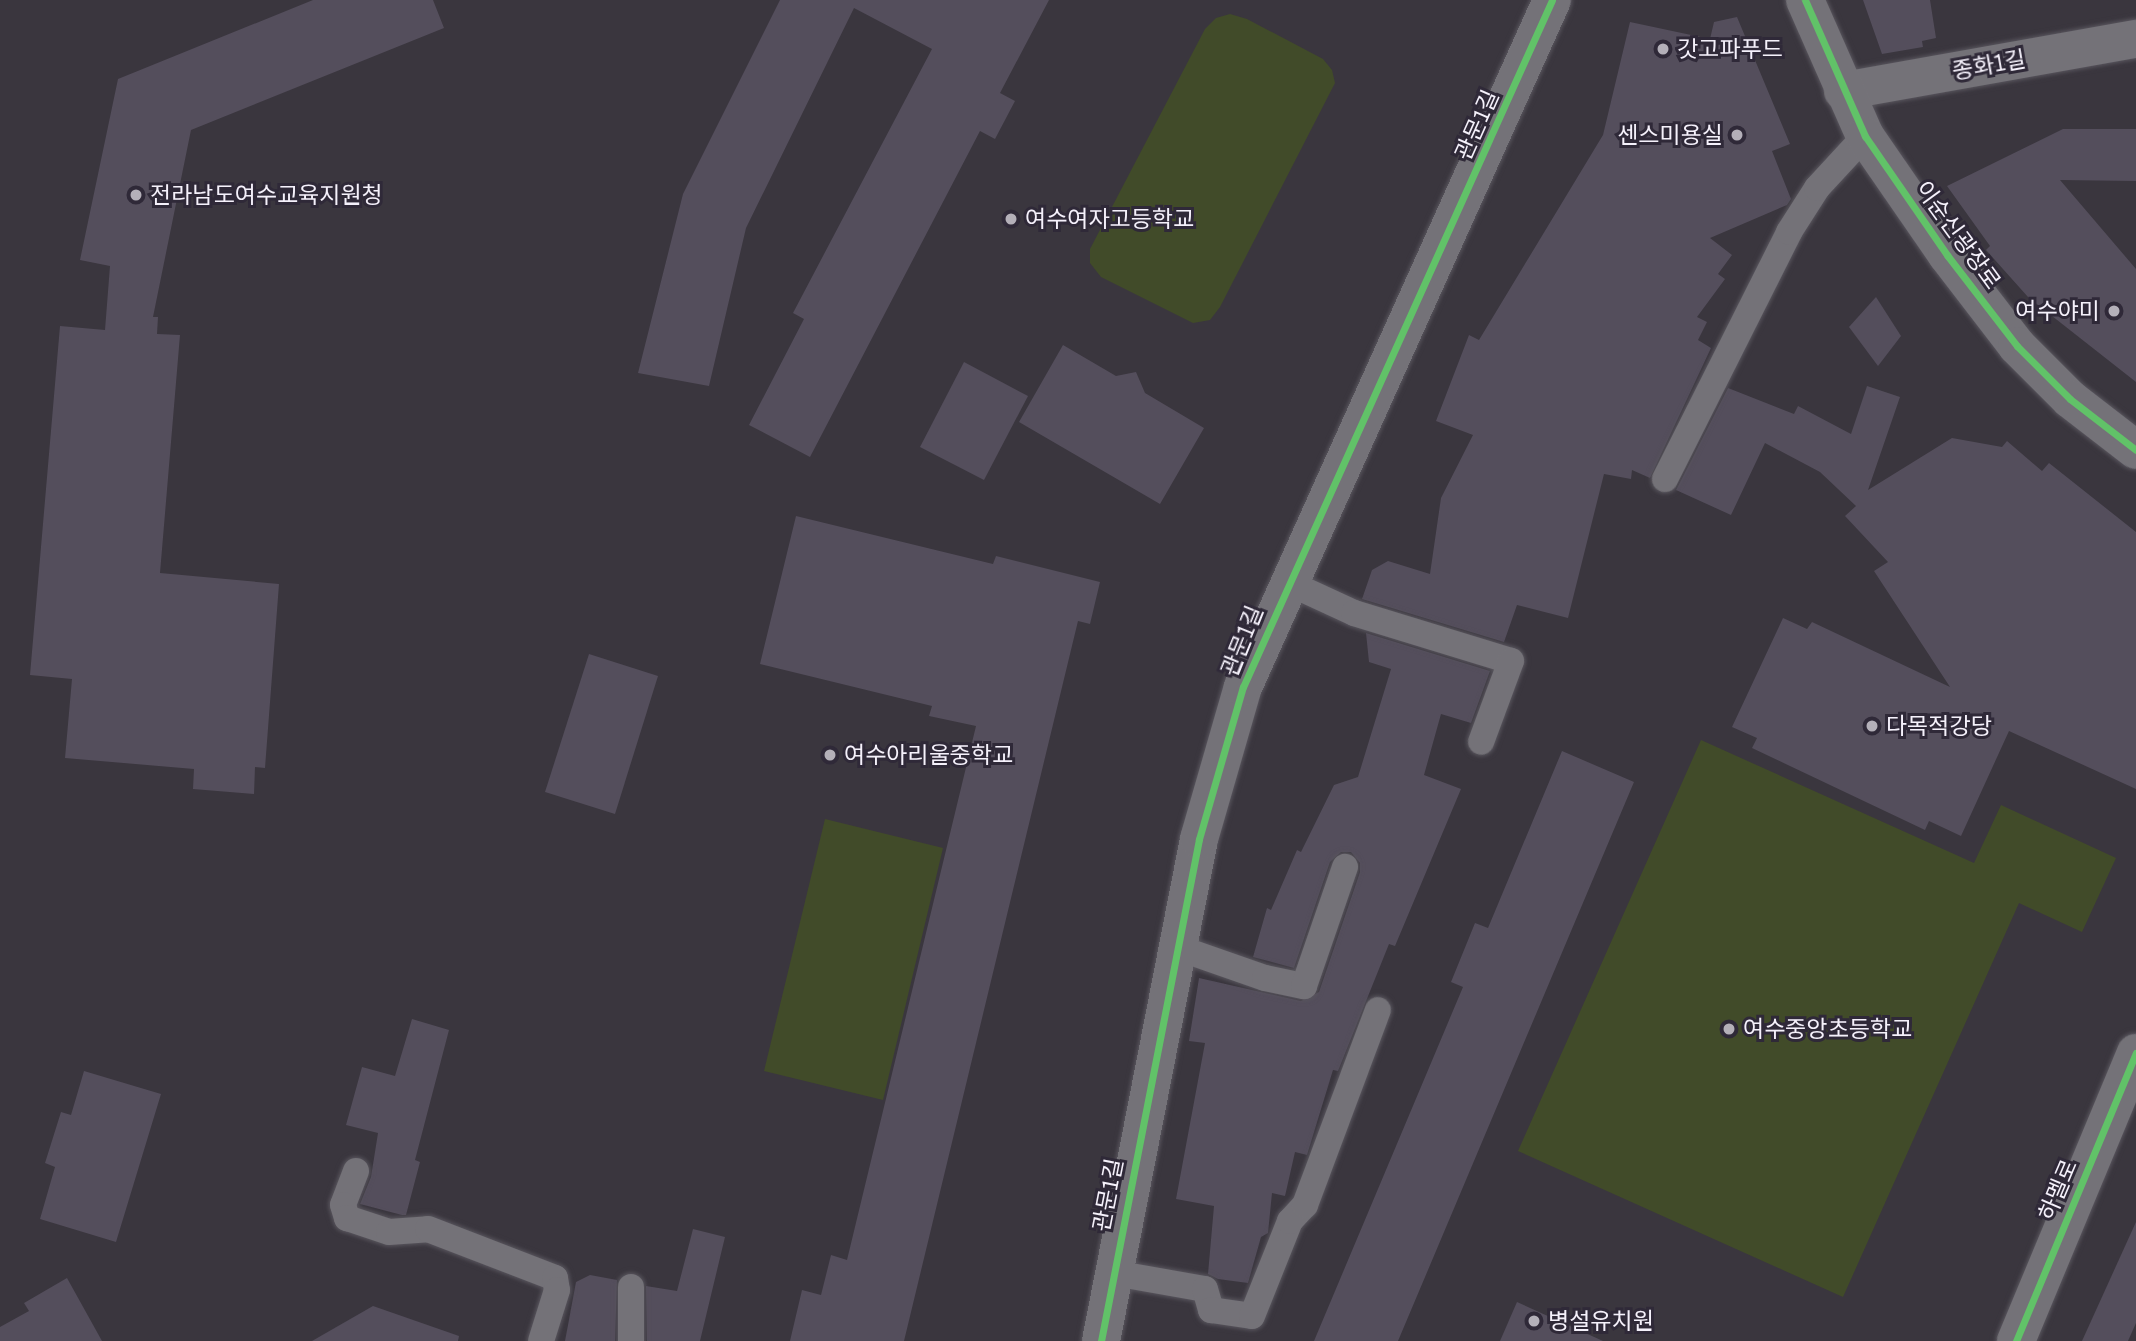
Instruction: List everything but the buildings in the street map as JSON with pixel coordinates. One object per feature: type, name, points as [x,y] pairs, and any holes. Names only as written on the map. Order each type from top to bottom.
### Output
[{"type":"street","name":"관문1길","points":[[1101,1341],[1177,947],[1219,763],[1243,687],[1287,583],[1421,300],[1552,0]]},
{"type":"street","name":"이순신광장로","points":[[1805,0],[1865,136],[2017,346],[2070,399],[2136,450]]},
{"type":"street","name":"종화1길","points":[[1843,91],[2136,39]]},
{"type":"street","name":"하멜로","points":[[2016,1341],[2136,1053]]},
{"type":"lane","points":[[1665,479],[1788,232],[1817,188],[1865,136]]},
{"type":"lane","points":[[1287,583],[1354,613],[1511,662],[1481,742]]},
{"type":"lane","points":[[1177,947],[1265,978],[1304,986],[1345,867]]},
{"type":"lane","points":[[1114,1273],[1205,1289],[1210,1310],[1252,1316],[1290,1221],[1305,1205],[1378,1010]]},
{"type":"lane","points":[[356,1171],[343,1205],[347,1217],[389,1232],[428,1228],[555,1278],[557,1290],[541,1341]]},
{"type":"lane","points":[[631,1287],[631,1341]]},
{"type":"green space","points":[[1230,14],[1247,19],[1323,59],[1332,70],[1335,83],[1220,307],[1210,320],[1193,323],[1101,277],[1090,263],[1090,249],[1205,29],[1216,18]]},
{"type":"green space","points":[[1701,740],[1974,863],[2001,805],[2116,858],[2082,932],[2019,903],[1843,1297],[1518,1151]]},
{"type":"green space","points":[[825,819],[943,848],[883,1100],[764,1071]]},
{"type":"cycle path","points":[[1101,1341],[1199,839],[1243,687],[1552,0]]},
{"type":"cycle path","points":[[1805,0],[1865,136],[1947,255],[2017,346],[2070,399],[2136,450]]},
{"type":"cycle path","points":[[2016,1341],[2136,1053]]},
{"type":"place","name":"갓고파푸드","points":[[1663,49]]},
{"type":"place","name":"센스미용실","points":[[1737,135]]},
{"type":"place","name":"전라남도여수교육지원청","points":[[136,195]]},
{"type":"place","name":"여수여자고등학교","points":[[1011,219]]},
{"type":"place","name":"여수야미","points":[[2114,311]]},
{"type":"place","name":"다목적강당","points":[[1872,726]]},
{"type":"place","name":"여수아리울중학교","points":[[830,755]]},
{"type":"place","name":"여수중앙초등학교","points":[[1729,1029]]},
{"type":"place","name":"병설유치원","points":[[1534,1321]]}]
